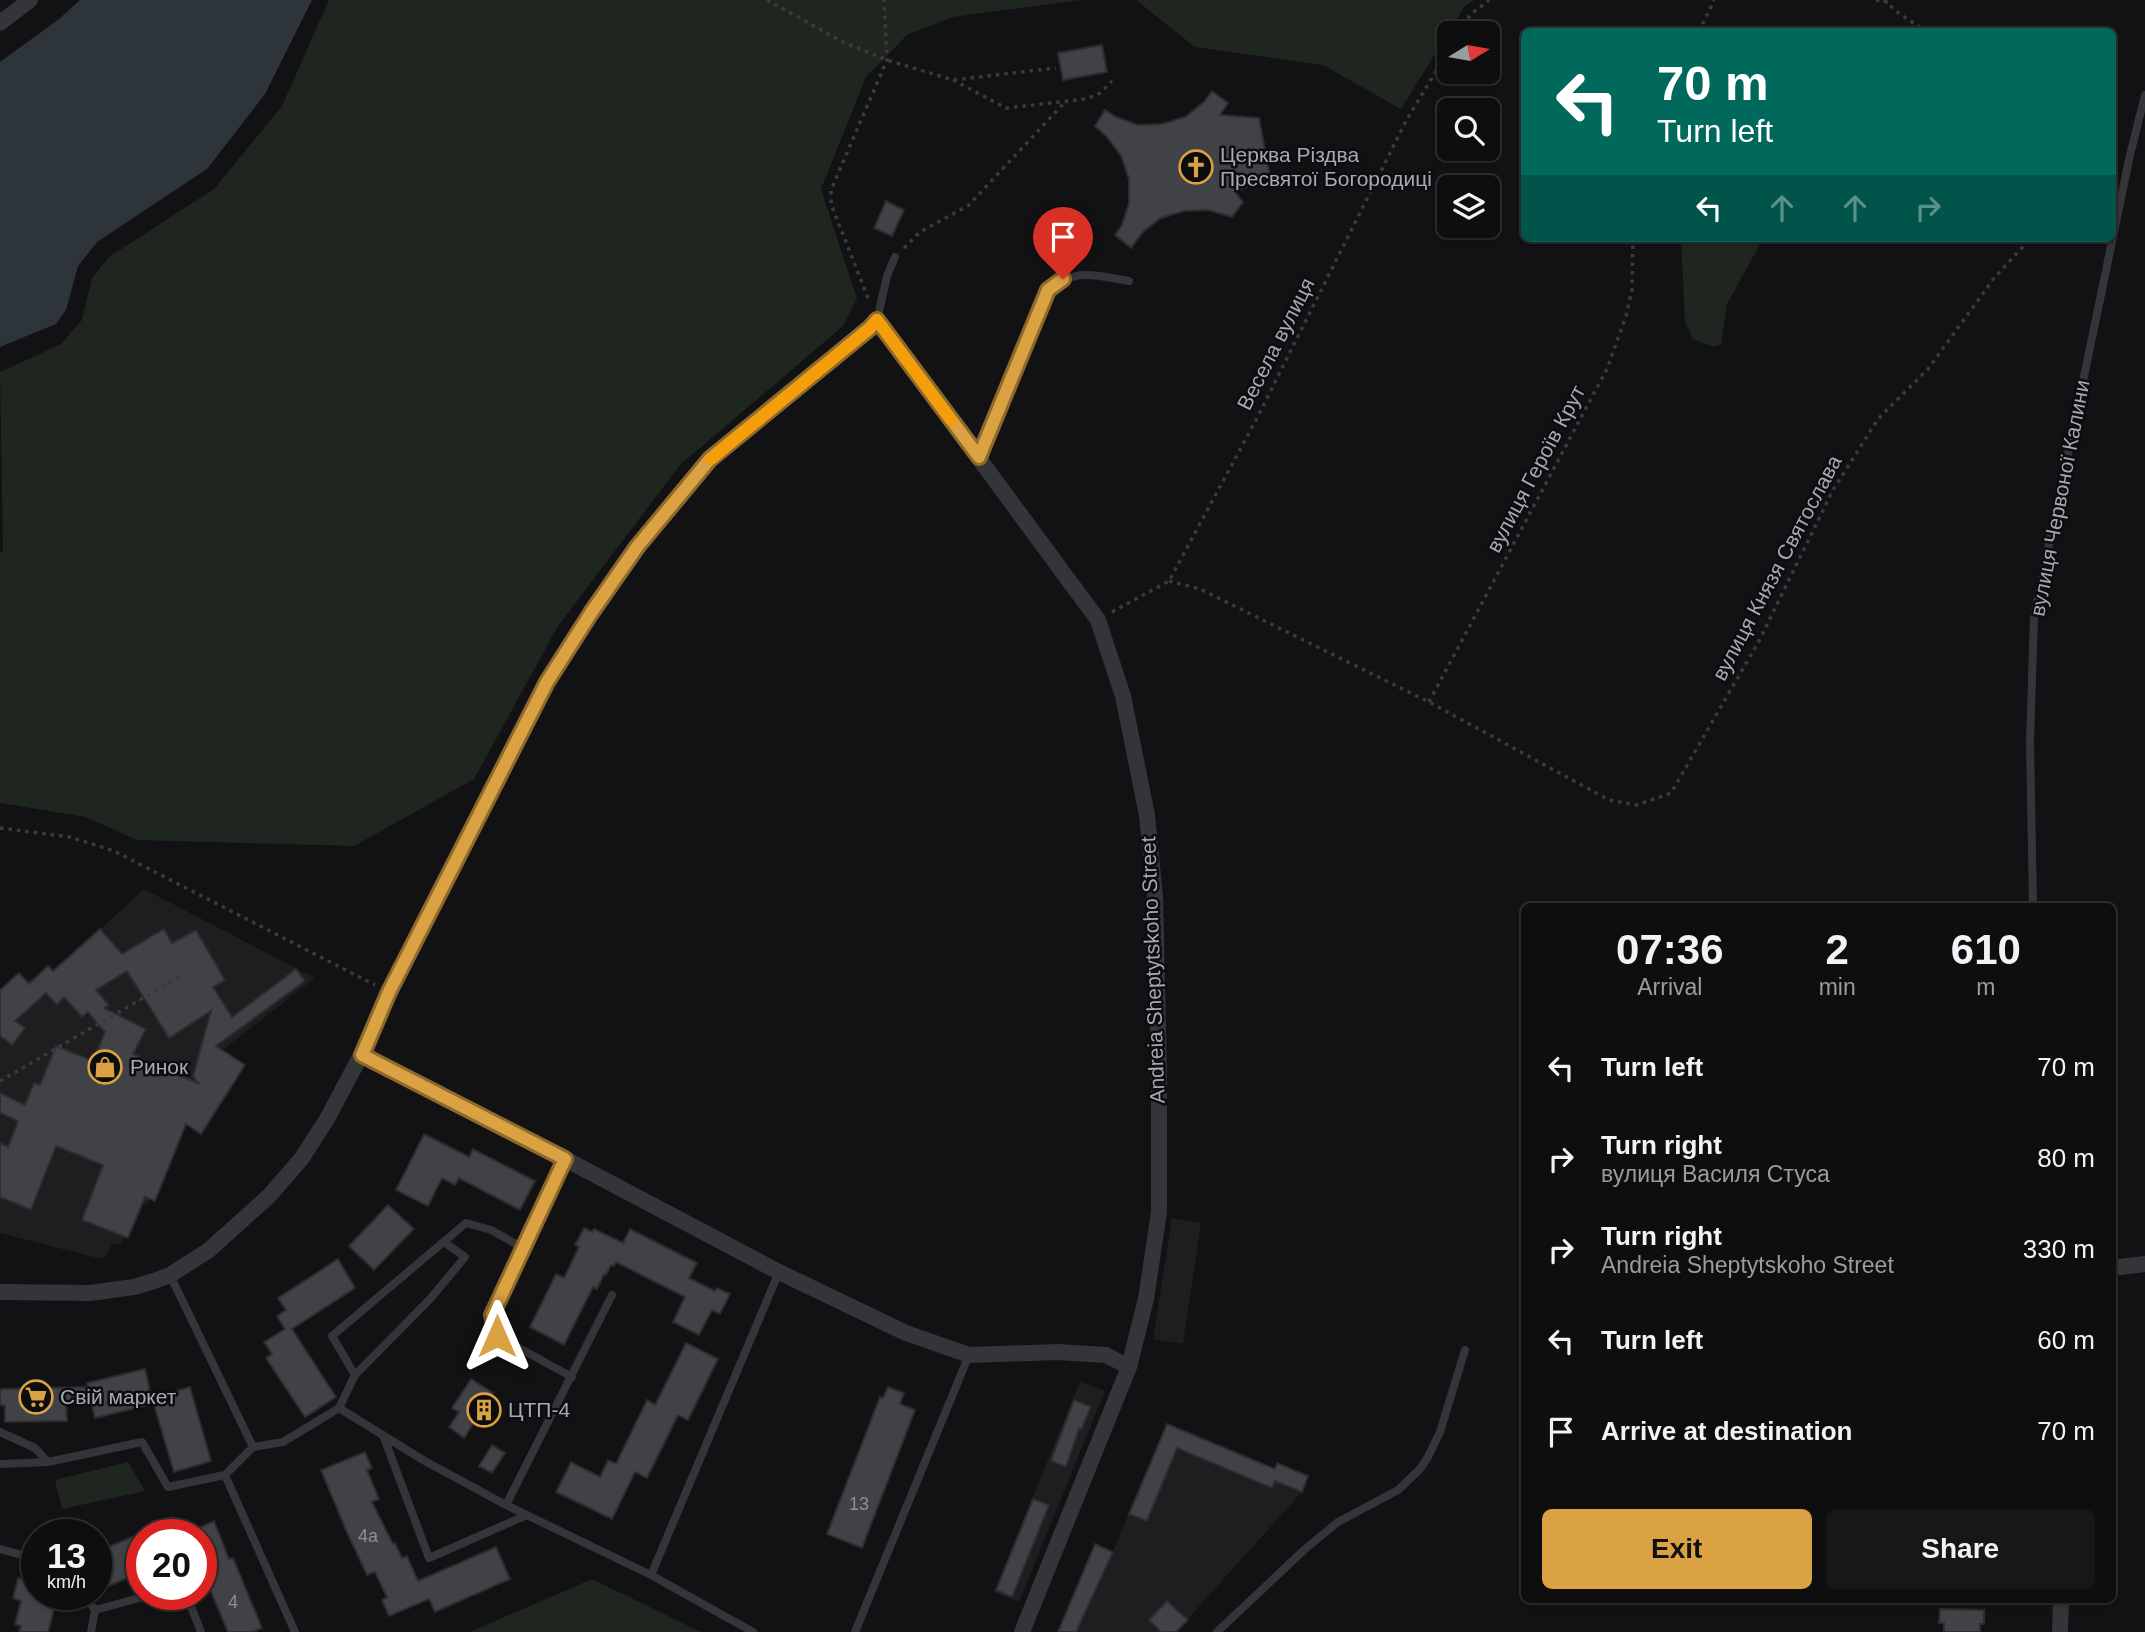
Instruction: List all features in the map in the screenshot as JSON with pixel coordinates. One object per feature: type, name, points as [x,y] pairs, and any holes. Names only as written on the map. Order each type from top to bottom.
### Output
[{"type":"street","points":[[0,23],[30,0]]},
{"type":"street","points":[[0,1292],[90,1293],[135,1287],[170,1275],[209,1250],[269,1196],[308,1148],[327,1119],[362,1055],[389,992],[547,682],[591,613],[637,547],[710,459],[877,320]]},
{"type":"street","name":"Andreia Sheptytskoho Street","points":[[877,320],[1098,620],[1123,696],[1147,815],[1155,897],[1159,1212],[1146,1299],[1129,1367],[1022,1632]]},
{"type":"street","points":[[362,1055],[779,1272],[906,1333],[969,1355],[1058,1352],[1106,1355],[1129,1367]]},
{"type":"street","points":[[2116,1268],[2145,1264]]},
{"type":"street","points":[[2060,1632],[2061,1603]]},
{"type":"lane","name":"вулиця Червоної Калини","points":[[2116,222],[2145,95]]},
{"type":"lane","name":"вулиця Червоної Калини","points":[[2033,903],[2030,742],[2034,617],[2112,242]]},
{"type":"lane","points":[[877,320],[887,276],[895,257]]},
{"type":"lane","points":[[979,457],[1048,290],[1063,279],[1083,274],[1129,281]]},
{"type":"lane","points":[[565,1159],[492,1315],[497,1336],[572,1377]]},
{"type":"lane","points":[[355,1375],[332,1336],[466,1223],[491,1230],[523,1248]]},
{"type":"lane","points":[[0,1464],[48,1462],[142,1442],[168,1487],[225,1475],[253,1447],[283,1442],[339,1408],[355,1375],[430,1299],[465,1257],[444,1242]]},
{"type":"lane","points":[[651,1575],[779,1272]]},
{"type":"lane","points":[[170,1275],[253,1447]]},
{"type":"lane","points":[[506,1505],[612,1295]]},
{"type":"lane","points":[[1217,1632],[1304,1550],[1338,1522],[1398,1490],[1420,1469],[1444,1420],[1465,1350]]},
{"type":"lane","points":[[855,1632],[969,1355]]},
{"type":"lane","points":[[339,1408],[423,1460],[506,1505],[651,1575],[753,1632]]},
{"type":"lane","points":[[0,1432],[34,1448],[48,1462]]},
{"type":"lane","points":[[383,1436],[429,1558],[527,1515]]},
{"type":"lane","points":[[225,1475],[295,1632]]},
{"type":"lane","points":[[0,1549],[21,1555]]},
{"type":"lane","points":[[91,1632],[95,1610]]},
{"type":"lane","points":[[193,1610],[201,1632]]},
{"type":"path","points":[[767,0],[843,42],[887,60],[953,80],[1006,108],[1086,99],[1100,93],[1112,81]]},
{"type":"path","points":[[877,320],[831,204],[831,190],[887,60],[884,0]]},
{"type":"path","points":[[1466,21],[1489,0]]},
{"type":"path","points":[[1701,28],[1714,0]]},
{"type":"path","points":[[1876,0],[1892,0]]},
{"type":"path","points":[[1885,1],[1896,12],[1921,28]]},
{"type":"path","points":[[953,80],[1056,68]]},
{"type":"path","name":"Весела вулиця","points":[[1169,582],[1255,422],[1407,119],[1437,70]]},
{"type":"path","points":[[895,257],[920,232],[969,205],[1065,102]]},
{"type":"path","name":"вулиця Героїв Крут","points":[[1429,702],[1607,369],[1626,316],[1632,290],[1633,242]]},
{"type":"path","name":"вулиця Князя Святослава","points":[[1429,702],[1609,800],[1637,805],[1671,793],[1759,641],[1833,489],[1878,419],[1928,369],[1995,277],[2027,242]]},
{"type":"path","points":[[1098,620],[1169,582],[1200,589],[1429,702]]},
{"type":"path","points":[[0,828],[70,837],[114,851],[389,992]]},
{"type":"path","points":[[0,1081],[181,976]]},
{"type":"shaded area","points":[[80,0],[312,0],[265,94],[207,169],[97,242],[78,266],[66,310],[56,324],[0,347],[0,62],[59,19]]},
{"type":"shaded area","points":[[329,0],[1080,0],[953,17],[907,35],[866,77],[821,189],[857,299],[843,326],[680,465],[558,626],[474,779],[354,846],[137,840],[86,817],[0,803],[0,553],[3,552],[0,372],[61,344],[82,320],[92,278],[109,257],[214,189],[282,106]]},
{"type":"shaded area","points":[[1136,0],[1474,0],[1464,7],[1455,21],[1437,21],[1437,51],[1401,109],[1323,65],[1195,47]]},
{"type":"shaded area","points":[[1681,242],[1758,242],[1759,246],[1727,304],[1721,344],[1714,347],[1693,339],[1685,322]]},
{"type":"shaded area","name":"Ринок","points":[[144,889],[315,978],[220,1052],[147,1205],[139,1203],[122,1244],[112,1244],[106,1257],[97,1258],[0,1233],[0,992],[58,968]]},
{"type":"shaded area","points":[[1172,1218],[1201,1223],[1183,1344],[1153,1339]]},
{"type":"shaded area","points":[[1080,1381],[1105,1391],[1019,1602],[994,1592]]},
{"type":"shaded area","points":[[1167,1424],[1274,1469],[1277,1463],[1308,1476],[1302,1492],[1176,1632],[1058,1632],[1095,1544],[1113,1551]]},
{"type":"shaded area","points":[[128,1462],[145,1491],[62,1509],[55,1480]]},
{"type":"shaded area","points":[[592,1579],[701,1632],[470,1632]]},
{"type":"building","points":[[1102,45],[1107,72],[1063,80],[1058,53]]},
{"type":"building","name":"Церква Різдва Пресвятої Богородиці","points":[[1212,91],[1228,103],[1220,115],[1259,118],[1270,177],[1235,192],[1243,202],[1232,217],[1208,210],[1184,211],[1161,218],[1143,232],[1131,248],[1115,235],[1122,225],[1129,203],[1129,179],[1121,156],[1095,126],[1105,110],[1138,125],[1162,124],[1185,117],[1204,102]]},
{"type":"building","points":[[886,201],[904,210],[892,236],[874,228]]},
{"type":"building","points":[[100,929],[122,954],[164,929],[172,943],[196,930],[225,980],[213,987],[232,1017],[296,969],[305,981],[216,1046],[245,1065],[201,1134],[186,1124],[155,1201],[145,1197],[128,1238],[82,1220],[103,1165],[56,1146],[31,1210],[0,1197],[0,1143],[8,1147],[18,1121],[0,1113],[0,1093],[25,1105],[34,1083],[40,1085],[56,1046],[93,1061],[105,1032],[88,1012],[82,1017],[64,997],[57,1005],[46,993],[15,1021],[25,1028],[12,1045],[0,1036],[0,990],[19,973],[29,984],[48,966],[53,971]],"holes":[[[127,971],[169,1038],[211,1011],[193,1076],[198,1083],[136,1058],[139,1056],[133,1054],[146,1029],[104,1008],[109,1005],[96,990]]]},
{"type":"building","points":[[424,1134],[469,1157],[473,1149],[535,1181],[520,1210],[459,1178],[455,1185],[442,1178],[428,1206],[396,1190]]},
{"type":"building","points":[[388,1205],[414,1229],[374,1270],[349,1246]]},
{"type":"building","points":[[584,1228],[592,1232],[594,1229],[623,1243],[630,1229],[697,1263],[689,1278],[715,1291],[717,1288],[730,1294],[720,1314],[712,1310],[699,1335],[673,1322],[685,1297],[616,1262],[614,1266],[611,1265],[606,1275],[604,1274],[597,1289],[593,1287],[564,1345],[530,1327],[556,1274],[564,1278],[579,1247],[575,1245]]},
{"type":"building","points":[[338,1259],[355,1288],[292,1329],[336,1397],[305,1417],[266,1358],[272,1354],[264,1342],[285,1329],[277,1316],[286,1310],[278,1298]]},
{"type":"building","points":[[686,1343],[718,1359],[688,1420],[678,1415],[647,1478],[635,1472],[612,1519],[556,1492],[571,1462],[600,1477],[608,1460],[616,1464],[647,1400],[655,1405]]},
{"type":"building","points":[[145,1369],[153,1404],[95,1418],[91,1402],[66,1405],[67,1421],[5,1422],[5,1406],[0,1405],[0,1389],[88,1387],[87,1383]]},
{"type":"building","points":[[471,1379],[493,1393],[464,1438],[449,1427],[459,1412],[452,1408]]},
{"type":"building","points":[[190,1387],[211,1461],[174,1472],[152,1398]]},
{"type":"building","points":[[888,1387],[904,1393],[900,1404],[915,1410],[862,1548],[827,1534],[880,1397],[883,1398]]},
{"type":"building","points":[[1074,1400],[1091,1407],[1081,1430],[1079,1429],[1066,1467],[1051,1461]]},
{"type":"building","points":[[1167,1424],[1275,1469],[1277,1463],[1308,1476],[1302,1492],[1275,1481],[1272,1488],[1177,1448],[1147,1521],[1129,1514]]},
{"type":"building","points":[[492,1445],[505,1453],[492,1473],[479,1466]]},
{"type":"building","points":[[365,1452],[372,1468],[367,1470],[379,1499],[372,1502],[402,1558],[407,1556],[418,1581],[496,1547],[510,1579],[435,1612],[429,1599],[389,1616],[382,1600],[387,1597],[375,1572],[367,1575],[321,1470]]},
{"type":"building","points":[[1033,1499],[1049,1505],[1012,1597],[996,1590]]},
{"type":"building","points":[[217,1529],[229,1559],[233,1558],[262,1628],[253,1632],[228,1632],[217,1606]]},
{"type":"building","points":[[126,1540],[126,1579],[112,1584],[112,1545]]},
{"type":"building","points":[[1095,1544],[1113,1552],[1076,1632],[1058,1632]]},
{"type":"building","points":[[18,1578],[21,1579],[21,1601],[13,1598]]},
{"type":"building","points":[[21,1601],[21,1610],[54,1610],[48,1632],[19,1632],[21,1626],[15,1624]]},
{"type":"building","points":[[1167,1601],[1188,1620],[1176,1632],[1161,1632],[1149,1620]]},
{"type":"building","points":[[1940,1609],[1984,1610],[1984,1624],[1980,1624],[1980,1632],[1944,1632],[1944,1623],[1939,1623]]},
{"type":"slow traffic","points":[[711,459],[877,320],[951,420]]},
{"type":"place","name":"Церква Різдва Пресвятої Богородиці","points":[[1196,167]]},
{"type":"place","name":"Ринок","points":[[105,1067]]},
{"type":"place","name":"Свiй маркет","points":[[36,1397]]},
{"type":"place","name":"ЦТП-4","points":[[484,1410]]},
{"type":"route","points":[[497,1336],[492,1315],[565,1159],[362,1055],[389,992],[547,682],[637,547],[710,459],[877,320],[979,457],[1048,290],[1063,279]]}]
